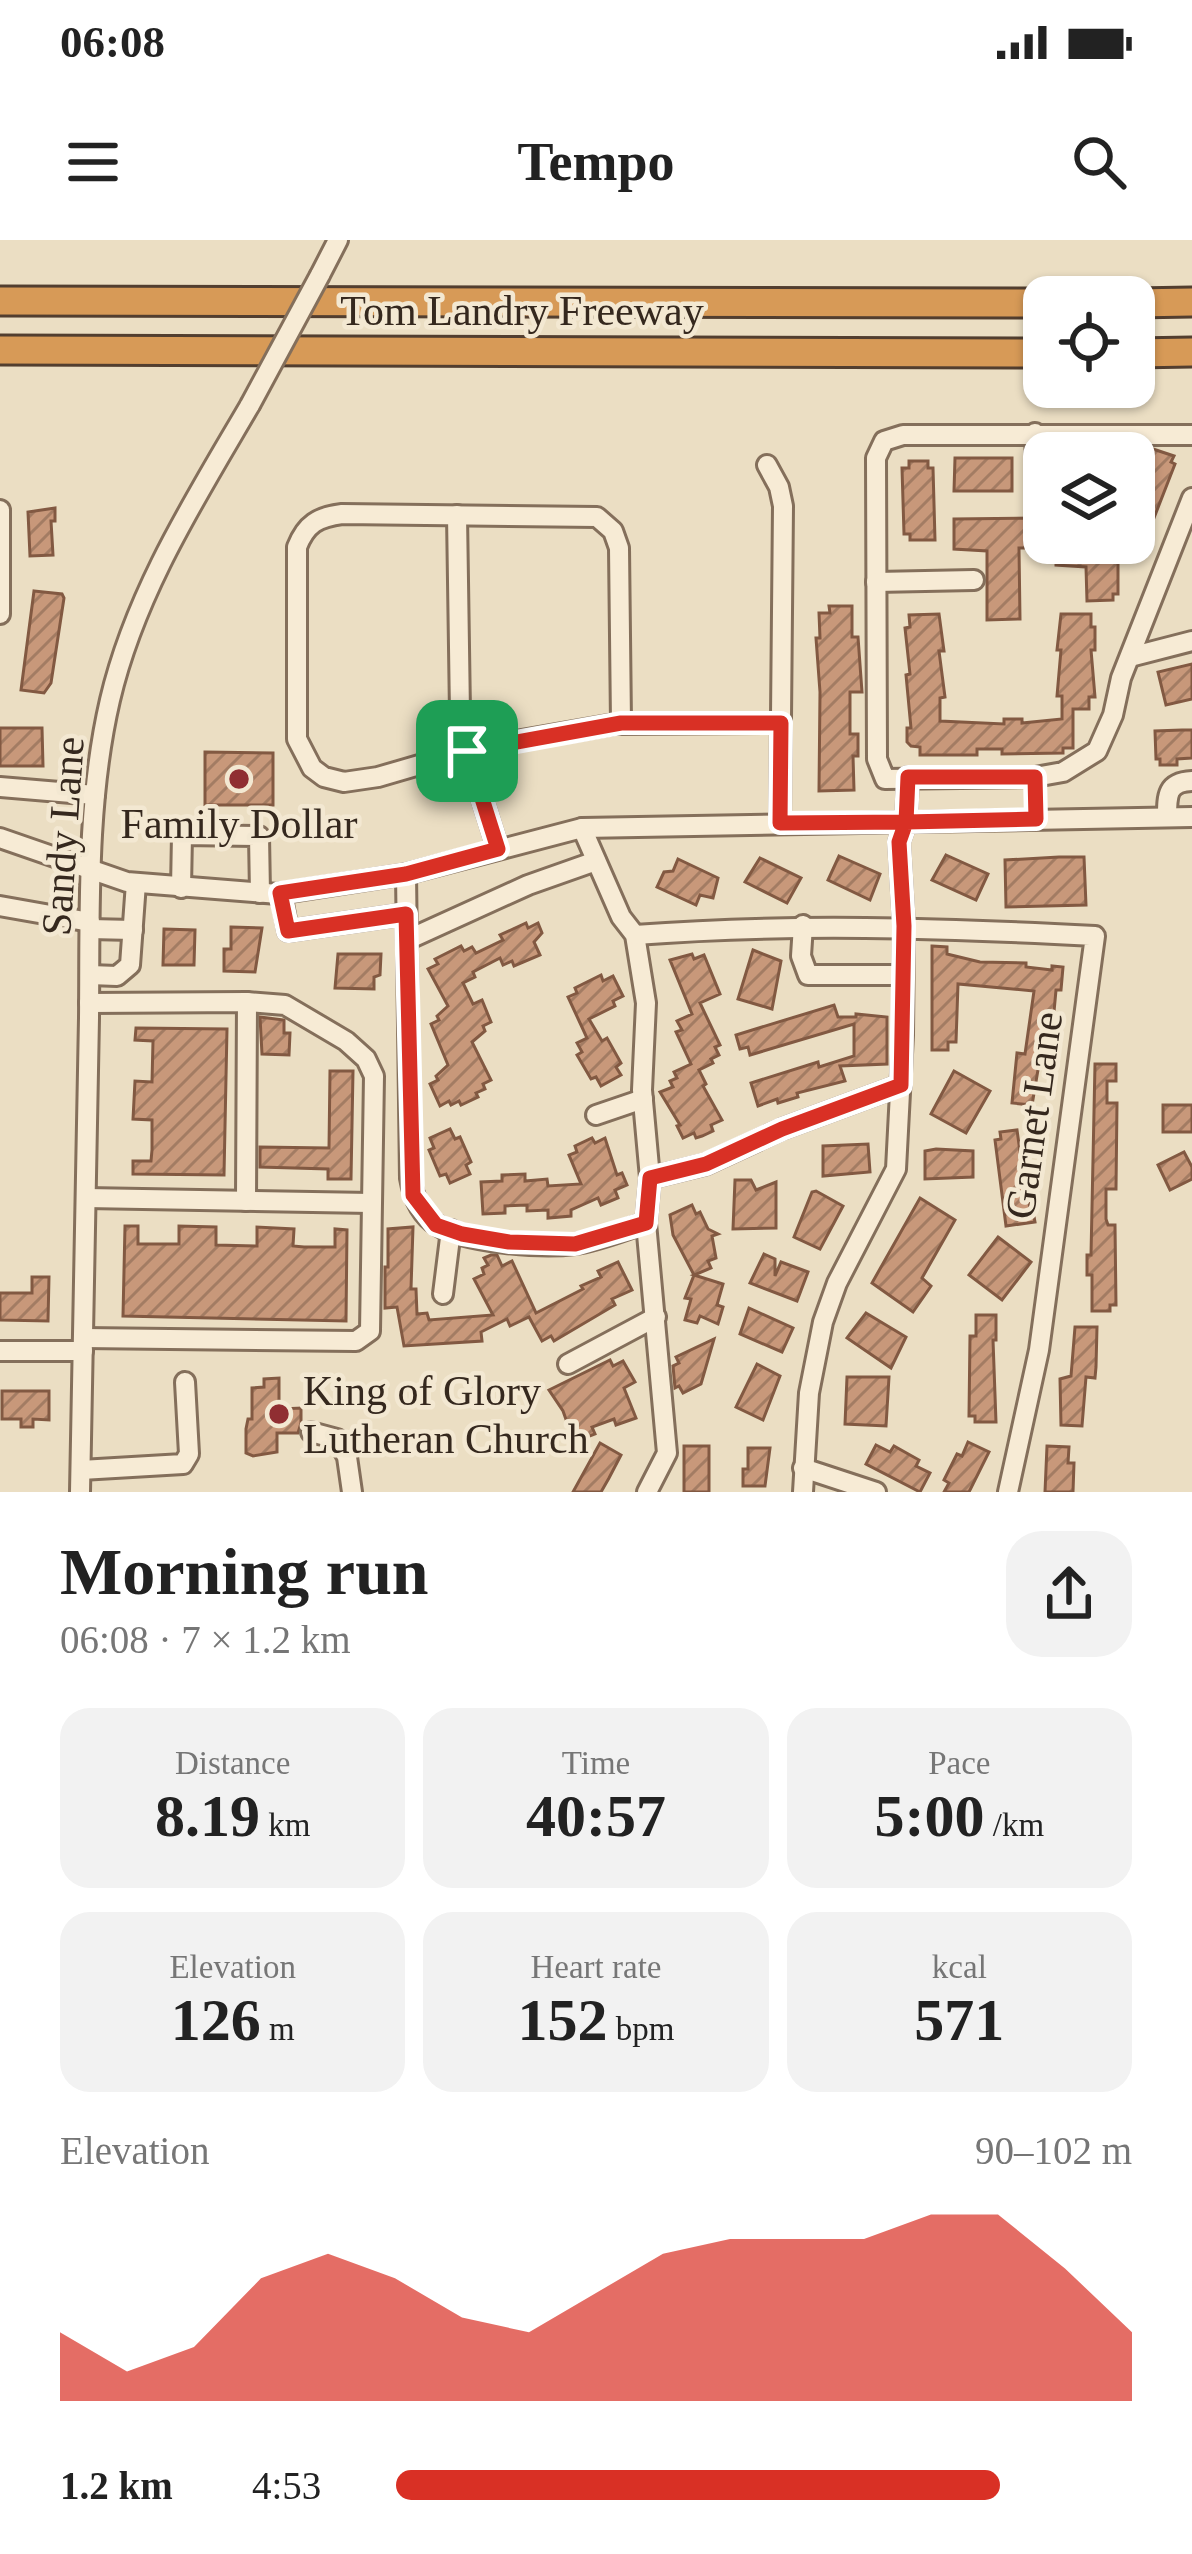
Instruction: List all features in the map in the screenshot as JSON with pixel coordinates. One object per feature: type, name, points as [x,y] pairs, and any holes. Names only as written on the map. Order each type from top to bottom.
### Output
[{"type":"highway","name":"Tom Landry Freeway","points":[[0,301],[1023,303]]},
{"type":"highway","points":[[1155,303],[1192,302]]},
{"type":"highway","name":"Tom Landry Freeway","points":[[0,350],[1023,353]]},
{"type":"highway","points":[[1155,352],[1192,352]]},
{"type":"street","name":"Sandy Lane","points":[[80,1492],[91,872],[95,795],[110,698],[139,612],[190,506],[338,240]]},
{"type":"street","points":[[1023,434],[894,436],[884,440],[876,458],[878,759],[885,779],[1035,777],[1063,772],[1097,751],[1106,738],[1121,678],[1192,497]]},
{"type":"street","points":[[1155,434],[1192,434]]},
{"type":"street","points":[[767,464],[783,506],[780,823]]},
{"type":"street","points":[[0,510],[0,614]]},
{"type":"street","points":[[621,723],[619,548],[614,531],[597,517],[342,514],[312,522],[303,531],[297,547],[297,739],[302,754],[324,777],[344,782],[378,777],[467,751],[621,723],[781,723]]},
{"type":"street","points":[[458,515],[458,680],[467,751],[498,849]]},
{"type":"street","points":[[876,582],[974,580]]},
{"type":"street","points":[[1130,657],[1192,641]]},
{"type":"street","points":[[803,1492],[809,1393],[823,1322],[837,1283],[896,1168],[904,975],[899,842],[906,822],[908,777]]},
{"type":"street","points":[[1035,777],[1036,819]]},
{"type":"street","points":[[1167,817],[1171,787],[1192,781]]},
{"type":"street","points":[[0,787],[95,795]]},
{"type":"street","points":[[0,860],[3,839],[91,872],[136,883],[270,893],[406,874],[582,829],[1192,817]]},
{"type":"street","points":[[582,829],[621,917],[635,934],[646,1003],[643,1099],[650,1178],[646,1223],[667,1453],[647,1492]]},
{"type":"street","points":[[181,888],[182,835],[259,836],[270,893],[288,931],[406,914]]},
{"type":"street","points":[[406,940],[528,885],[596,861]]},
{"type":"street","points":[[406,874],[410,1178],[413,1195],[424,1211],[436,1225],[509,1242],[575,1244],[646,1223]]},
{"type":"street","points":[[89,975],[125,972],[130,965],[136,883]]},
{"type":"street","points":[[0,906],[133,930]]},
{"type":"street","points":[[802,926],[801,956],[808,975],[904,975]]},
{"type":"street","points":[[635,934],[904,926]]},
{"type":"street","name":"Garnet Lane","points":[[904,926],[1095,936],[1039,1351],[1008,1492]]},
{"type":"street","points":[[246,1201],[247,1002]]},
{"type":"street","points":[[0,1351],[83,1344],[362,1340],[370,1331],[372,1068],[346,1041],[285,1005],[89,1003]]},
{"type":"street","points":[[650,1178],[706,1164],[901,1085]]},
{"type":"street","points":[[596,1114],[643,1099]]},
{"type":"street","points":[[86,1198],[371,1203]]},
{"type":"street","points":[[442,1294],[451,1230]]},
{"type":"street","points":[[568,1364],[656,1317]]},
{"type":"street","points":[[81,1470],[188,1460],[185,1382]]},
{"type":"street","points":[[311,1432],[337,1439],[347,1457],[352,1492]]},
{"type":"street","points":[[803,1468],[876,1492]]},
{"type":"building","points":[[1155,450],[1174,456],[1171,462],[1175,464],[1155,515]]},
{"type":"building","points":[[955,458],[1012,458],[1012,491],[954,491]]},
{"type":"building","points":[[909,461],[928,461],[928,468],[933,468],[935,540],[910,540],[910,534],[904,534],[902,468],[909,468]]},
{"type":"building","points":[[55,508],[53,555],[30,556],[28,512]]},
{"type":"building","points":[[1023,518],[1020,619],[987,620],[987,551],[954,549],[954,519]]},
{"type":"building","points":[[1118,564],[1118,594],[1113,594],[1113,600],[1087,601],[1086,567],[1056,565]]},
{"type":"building","points":[[34,591],[64,598],[51,683],[44,693],[21,690]]},
{"type":"building","points":[[829,606],[852,606],[852,637],[858,637],[862,692],[850,692],[850,734],[858,734],[854,790],[819,791],[816,638],[820,638],[819,613],[830,613]]},
{"type":"building","points":[[939,614],[945,697],[940,698],[940,721],[1004,724],[1004,719],[1022,719],[1022,723],[1062,719],[1062,696],[1057,696],[1061,614],[1091,614],[1095,697],[1089,697],[1089,709],[1073,709],[1073,748],[1063,748],[1063,753],[1002,754],[1002,749],[977,749],[977,755],[920,755],[920,747],[907,742],[907,728],[911,728],[905,628],[910,627],[909,615]]},
{"type":"building","points":[[1192,664],[1192,699],[1166,705],[1158,672]]},
{"type":"building","points":[[0,728],[42,728],[43,766],[0,766]]},
{"type":"building","points":[[1192,730],[1192,758],[1177,759],[1177,765],[1160,765],[1155,731]]},
{"type":"building","name":"Family Dollar","points":[[205,752],[273,753],[273,805],[205,805]]},
{"type":"building","points":[[946,855],[988,874],[976,900],[932,880]]},
{"type":"building","points":[[839,856],[880,874],[870,900],[828,880]]},
{"type":"building","points":[[1084,857],[1086,905],[1006,907],[1005,860]]},
{"type":"building","points":[[760,858],[801,878],[787,903],[745,882]]},
{"type":"building","points":[[678,859],[718,878],[713,898],[700,895],[696,905],[657,887]]},
{"type":"building","points":[[526,923],[528,928],[538,923],[542,933],[534,942],[540,955],[514,966],[512,961],[503,965],[500,958],[463,983],[473,1004],[482,1000],[491,1022],[472,1042],[491,1080],[476,1093],[478,1097],[461,1105],[449,1101],[440,1106],[430,1084],[448,1065],[431,1024],[448,1006],[428,969],[438,964],[435,959],[461,946],[464,951],[472,947],[476,953]]},
{"type":"building","points":[[231,927],[262,928],[255,972],[224,971]]},
{"type":"building","points":[[164,929],[195,930],[194,965],[163,965]]},
{"type":"building","points":[[932,946],[947,947],[947,954],[980,962],[1026,963],[1026,967],[1052,970],[1052,966],[1063,967],[1050,1055],[1040,1058],[1032,1105],[1012,1103],[1017,1053],[1025,1054],[1034,991],[958,984],[956,1042],[948,1042],[948,1050],[932,1050]]},
{"type":"building","points":[[753,950],[781,961],[772,1009],[738,999]]},
{"type":"building","points":[[338,954],[381,954],[374,989],[335,988]]},
{"type":"building","points":[[692,954],[694,959],[704,955],[720,994],[700,1003],[720,1045],[715,1047],[719,1055],[711,1059],[713,1063],[699,1070],[722,1120],[711,1125],[713,1131],[683,1138],[660,1092],[673,1087],[674,1072],[691,1064],[676,1032],[682,1030],[677,1021],[692,1014],[670,960]]},
{"type":"building","points":[[601,975],[603,981],[613,976],[623,996],[613,1001],[615,1006],[589,1019],[621,1063],[616,1067],[621,1075],[601,1086],[596,1077],[591,1079],[577,1055],[582,1052],[577,1043],[587,1038],[568,997],[577,993],[575,988]]},
{"type":"building","points":[[834,1005],[838,1017],[887,1017],[887,1064],[840,1066],[845,1081],[758,1106],[751,1083],[854,1056],[854,1024],[750,1055],[748,1047],[740,1049],[736,1035]]},
{"type":"building","points":[[260,1017],[284,1020],[284,1033],[290,1033],[289,1055],[262,1054]]},
{"type":"building","points":[[136,1028],[227,1029],[224,1175],[133,1174],[133,1161],[151,1161],[152,1150],[152,1120],[133,1119],[135,1081],[152,1082],[153,1041],[135,1040]]},
{"type":"building","points":[[1095,1064],[1116,1064],[1116,1081],[1107,1081],[1107,1103],[1117,1103],[1116,1189],[1106,1189],[1106,1219],[1108,1225],[1115,1225],[1116,1305],[1110,1305],[1110,1311],[1092,1311],[1092,1275],[1087,1275]]},
{"type":"building","points":[[330,1071],[353,1071],[351,1179],[328,1179],[328,1169],[260,1167],[260,1147],[329,1148]]},
{"type":"building","points":[[954,1071],[990,1091],[966,1133],[931,1114]]},
{"type":"building","points":[[1163,1105],[1192,1105],[1192,1132],[1163,1132]]},
{"type":"building","points":[[450,1129],[455,1139],[460,1137],[471,1162],[466,1165],[470,1174],[450,1183],[446,1174],[440,1176],[429,1150],[434,1148],[430,1138]]},
{"type":"building","points":[[1017,1130],[1035,1222],[1006,1226],[995,1140],[1001,1139],[1000,1132]]},
{"type":"building","points":[[592,1138],[595,1143],[605,1138],[617,1175],[622,1173],[627,1185],[615,1190],[618,1198],[601,1205],[598,1198],[571,1210],[571,1216],[548,1218],[548,1210],[527,1211],[527,1205],[483,1214],[481,1182],[502,1181],[502,1175],[525,1174],[525,1181],[547,1179],[548,1186],[581,1184],[569,1155],[577,1152],[575,1146]]},
{"type":"building","points":[[868,1144],[870,1172],[823,1176],[823,1146]]},
{"type":"building","points":[[925,1151],[973,1151],[973,1177],[925,1179]]},
{"type":"building","points":[[1184,1152],[1192,1179],[1170,1190],[1158,1165]]},
{"type":"building","points":[[735,1180],[751,1180],[756,1190],[776,1182],[776,1228],[733,1229]]},
{"type":"building","points":[[816,1191],[843,1206],[820,1249],[794,1237]]},
{"type":"building","points":[[920,1198],[955,1220],[922,1278],[931,1286],[913,1312],[872,1283]]},
{"type":"building","points":[[692,1205],[708,1229],[718,1234],[712,1236],[716,1258],[708,1261],[711,1268],[694,1275],[673,1235],[670,1215]]},
{"type":"building","points":[[125,1226],[138,1226],[138,1244],[179,1244],[179,1226],[216,1227],[216,1245],[257,1246],[257,1227],[294,1229],[293,1246],[304,1247],[335,1247],[335,1229],[347,1230],[346,1321],[123,1316]]},
{"type":"building","points":[[413,1227],[411,1289],[416,1289],[417,1314],[427,1313],[429,1320],[493,1315],[474,1279],[484,1274],[482,1268],[488,1265],[484,1258],[491,1255],[497,1255],[502,1266],[512,1261],[536,1313],[583,1289],[581,1286],[601,1277],[598,1271],[618,1262],[632,1290],[554,1341],[551,1336],[542,1341],[529,1317],[510,1326],[507,1319],[481,1332],[482,1341],[404,1346],[397,1307],[385,1308],[385,1267],[388,1229]]},
{"type":"building","points":[[998,1237],[1031,1262],[1002,1300],[969,1275]]},
{"type":"building","points":[[764,1254],[775,1259],[775,1276],[781,1262],[808,1272],[797,1301],[750,1283]]},
{"type":"building","points":[[694,1275],[723,1284],[718,1324],[700,1316],[697,1323],[685,1320],[691,1299],[685,1298]]},
{"type":"building","points":[[32,1277],[49,1277],[48,1321],[0,1320],[0,1293],[32,1293]]},
{"type":"building","points":[[749,1308],[793,1328],[782,1352],[740,1334]]},
{"type":"building","points":[[866,1313],[906,1337],[891,1368],[847,1338]]},
{"type":"building","points":[[976,1315],[996,1315],[996,1422],[975,1422],[975,1416],[969,1416],[970,1336],[976,1336]]},
{"type":"building","points":[[1075,1327],[1097,1327],[1095,1378],[1086,1377],[1082,1426],[1061,1425],[1060,1379],[1071,1376]]},
{"type":"building","points":[[714,1339],[701,1384],[683,1393],[679,1386],[675,1388],[676,1357]]},
{"type":"building","points":[[610,1360],[613,1366],[623,1361],[635,1382],[624,1388],[636,1418],[592,1427],[595,1434],[574,1442],[549,1390]]},
{"type":"building","points":[[757,1364],[780,1376],[763,1420],[736,1407]]},
{"type":"building","points":[[847,1377],[889,1377],[886,1426],[845,1424]]},
{"type":"building","name":"King of Glory Lutheran Church","points":[[279,1378],[281,1409],[301,1408],[298,1433],[277,1433],[277,1452],[253,1456],[246,1453],[252,1388],[264,1387],[264,1379]]},
{"type":"building","points":[[2,1391],[49,1391],[49,1420],[33,1419],[33,1427],[21,1427],[21,1419],[2,1419]]},
{"type":"building","points":[[968,1442],[989,1452],[969,1492],[944,1492],[949,1483],[944,1480]]},
{"type":"building","points":[[600,1443],[621,1455],[609,1478],[601,1492],[573,1492]]},
{"type":"building","points":[[876,1445],[890,1452],[894,1446],[919,1460],[916,1466],[930,1473],[920,1492],[866,1464]]},
{"type":"building","points":[[684,1446],[709,1446],[709,1492],[684,1492]]},
{"type":"building","points":[[1047,1446],[1069,1447],[1073,1492],[1045,1492]]},
{"type":"building","points":[[748,1448],[770,1448],[765,1486],[743,1486]]},
{"type":"place","name":"Family Dollar","points":[[239,779]]},
{"type":"place","name":"King of Glory Lutheran Church","points":[[279,1414]]},
{"type":"route","points":[[467,751],[498,849],[406,874],[280,893],[288,931],[406,914],[413,1195],[436,1225],[509,1242],[575,1244],[646,1223],[650,1178],[706,1164],[782,1129],[901,1085],[904,926],[899,842],[906,822],[1036,819],[1035,777],[908,777],[906,822],[780,823],[781,723],[621,723],[467,751]]}]
